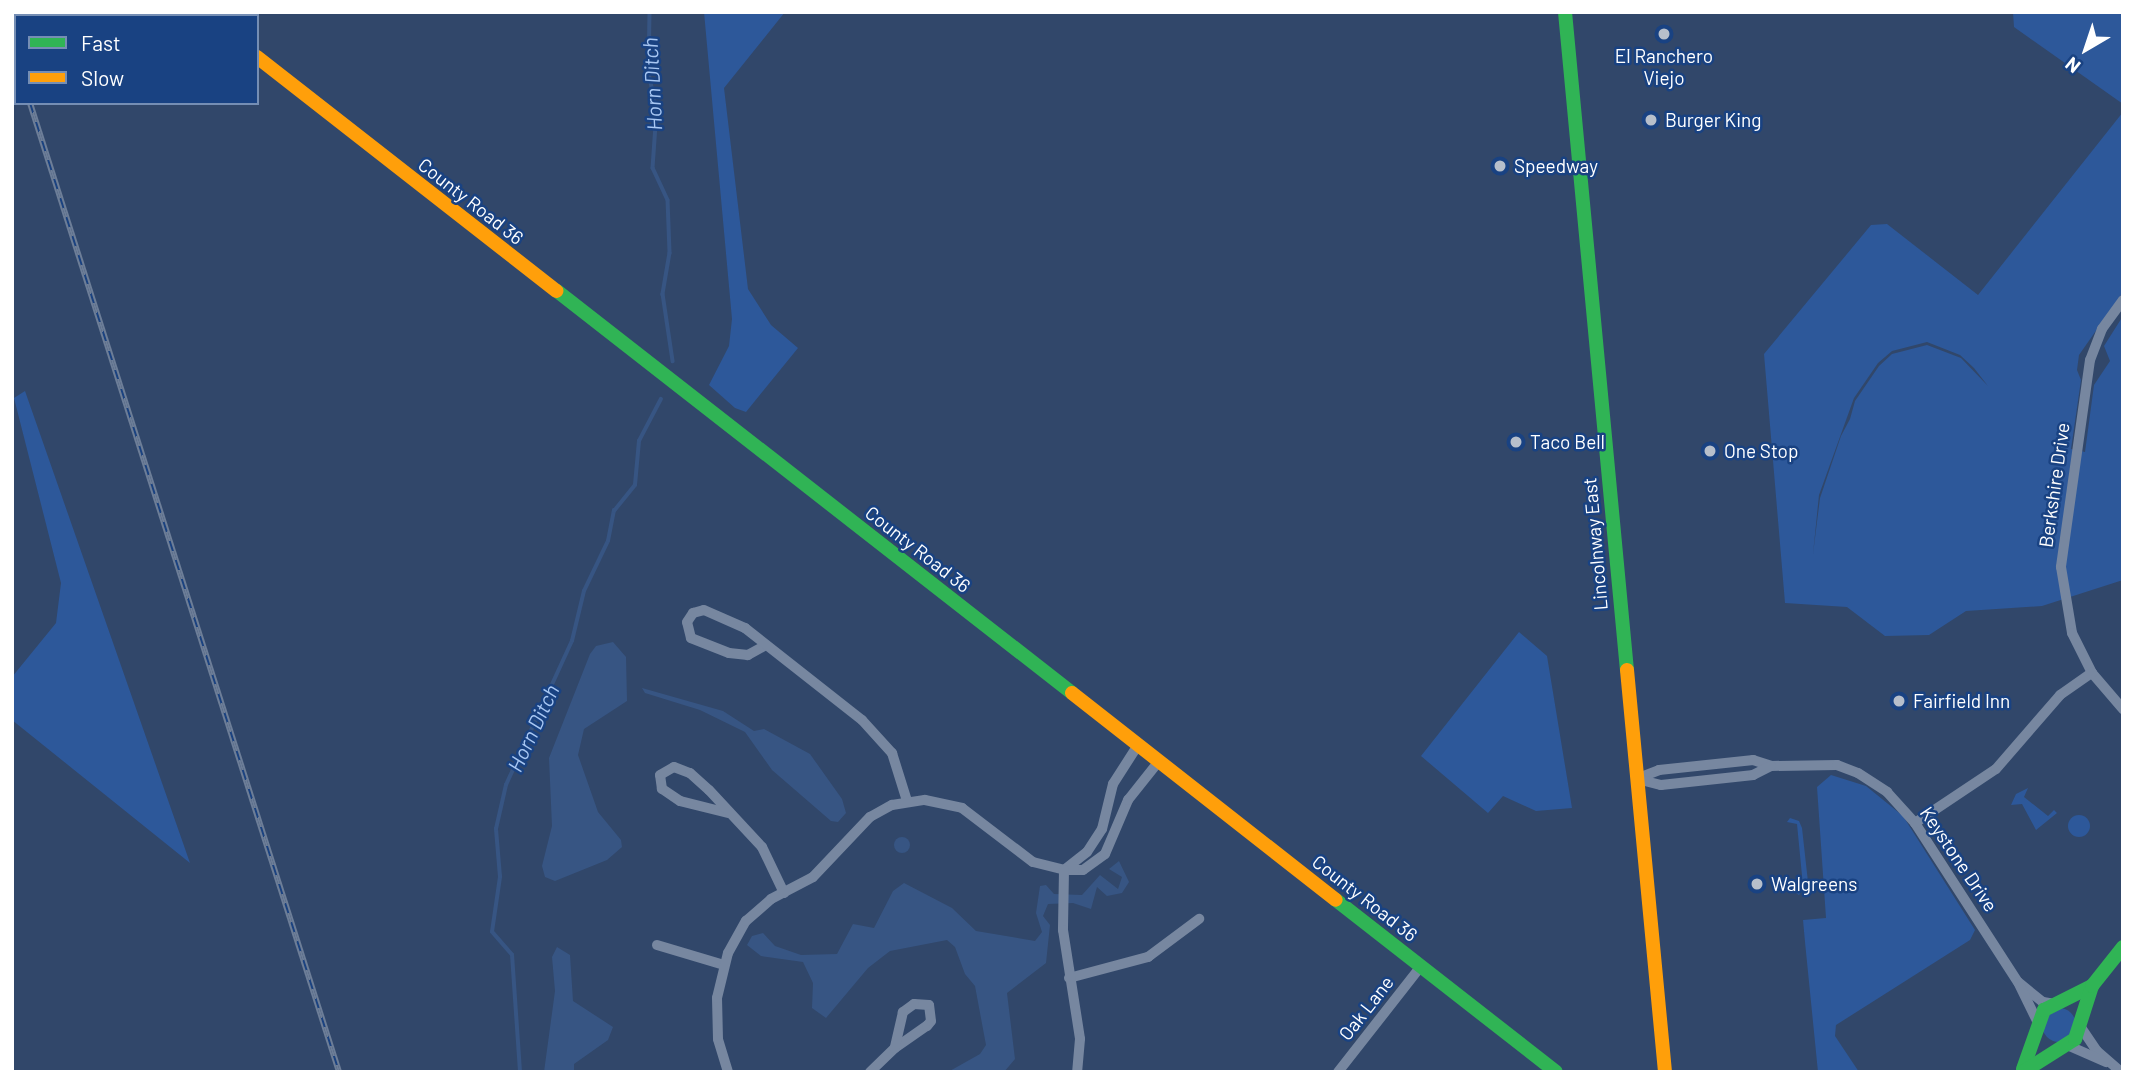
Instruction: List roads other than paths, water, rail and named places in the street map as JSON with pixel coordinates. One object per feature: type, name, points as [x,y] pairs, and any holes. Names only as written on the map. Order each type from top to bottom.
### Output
[{"type":"main road","name":"Lincolnway East","points":[[1564,12],[1664,1071]]},
{"type":"main road","name":"County Road 36","points":[[259,60],[1556,1072]]},
{"type":"main road","points":[[2022,1072],[2065,1045],[2080,1024],[2092,986],[2123,947]]},
{"type":"main road","points":[[2022,1072],[2044,1010],[2092,986]]},
{"type":"main road","points":[[2057,1004],[2073,1009],[2080,1024]]},
{"type":"main road","points":[[2038,1025],[2049,1044],[2065,1045]]},
{"type":"street","name":"Berkshire Drive","points":[[2123,300],[2102,329],[2090,360],[2061,544],[2068,616],[2092,673],[2123,709]]},
{"type":"street","points":[[766,645],[748,655],[729,653],[691,638],[687,622],[693,613],[704,610],[745,628],[766,645],[883,740],[899,768],[907,801]]},
{"type":"street","points":[[1915,822],[1996,769],[2054,701],[2092,673]]},
{"type":"street","points":[[1064,870],[1087,852],[1102,830],[1113,784],[1138,745]]},
{"type":"street","name":"Keystone Drive","points":[[1636,779],[1660,770],[1753,760],[1771,766],[1814,763],[1858,773],[1887,792],[1915,822],[2018,982],[2038,1025]]},
{"type":"street","points":[[728,1072],[716,1009],[724,965],[746,921],[824,867],[870,817],[907,801],[938,801],[961,808],[1033,862],[1064,870],[1083,870],[1105,854],[1128,800],[1159,761]]},
{"type":"street","points":[[728,813],[680,801],[662,789],[660,775],[674,766],[690,773],[728,813],[766,853],[784,893]]},
{"type":"street","points":[[1064,870],[1069,978],[1080,1040],[1077,1072]]},
{"type":"street","points":[[1069,978],[1148,957],[1199,919]]},
{"type":"street","points":[[657,945],[724,965]]},
{"type":"street","name":"Oak Lane","points":[[1338,1072],[1421,966]]},
{"type":"street","name":"Keystone Drive","points":[[2018,982],[2043,1002],[2057,1004]]},
{"type":"street","points":[[2080,1024],[2106,1062]]},
{"type":"street","points":[[2065,1045],[2106,1062],[2122,1072]]},
{"type":"street","points":[[870,1072],[895,1048]]},
{"type":"waterway","name":"Horn Ditch","points":[[650,12],[649,73],[657,111],[653,168],[668,200],[670,253],[663,294],[673,361]]},
{"type":"waterway","name":"Horn Ditch","points":[[520,1072],[512,955],[492,932],[500,877],[496,829],[506,785],[572,641],[584,591],[608,541],[614,511],[635,485],[639,441],[661,399]]},
{"type":"railway","points":[[12,47],[14,52]]},
{"type":"railway","points":[[12,70],[14,76]]},
{"type":"railway","points":[[31,105],[339,1072]]},
{"type":"place","name":"El Ranchero Viejo","points":[[1664,34]]},
{"type":"place","name":"Burger King","points":[[1651,120]]},
{"type":"place","name":"Speedway","points":[[1500,166]]},
{"type":"place","name":"Taco Bell","points":[[1516,442]]},
{"type":"place","name":"One Stop","points":[[1710,451]]},
{"type":"place","name":"Fairfield Inn","points":[[1899,701]]},
{"type":"place","name":"Walgreens","points":[[1757,884]]}]
